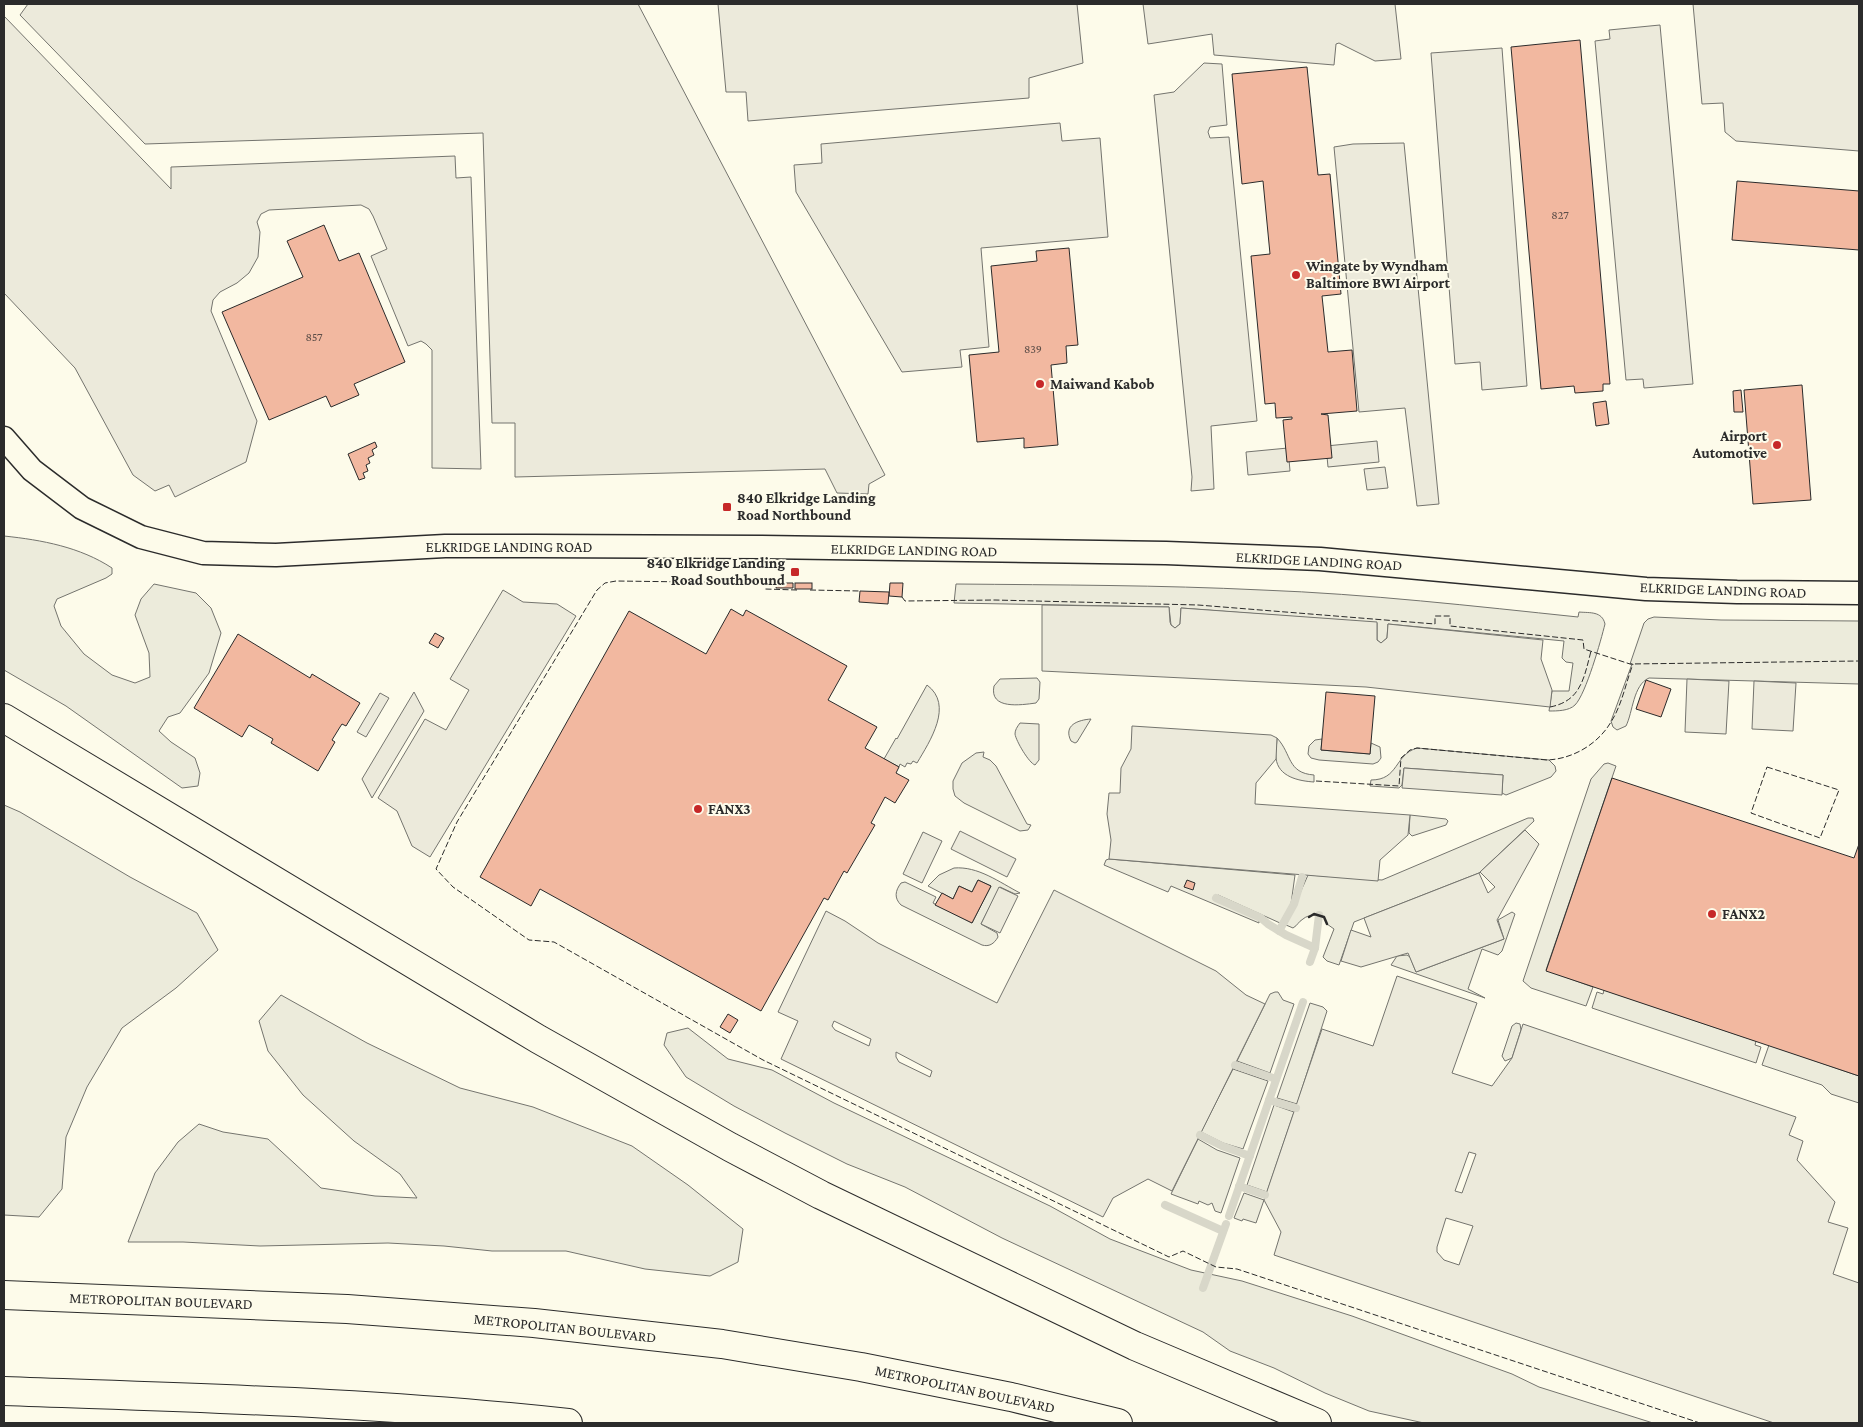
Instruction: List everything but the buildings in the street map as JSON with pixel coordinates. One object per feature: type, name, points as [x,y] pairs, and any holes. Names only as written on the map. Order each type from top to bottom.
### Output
[{"type":"highway","points":[[4,718],[538,1039],[738,1151],[839,1204],[1135,1346],[1317,1423]]},
{"type":"highway","name":"METROPOLITAN BOULEVARD","points":[[4,1295],[347,1309],[534,1323],[722,1344],[861,1367],[1001,1395],[1118,1423]]},
{"type":"highway","points":[[4,1391],[337,1405],[525,1418],[568,1423]]},
{"type":"street","name":"ELKRIDGE LANDING ROAD","points":[[4,438],[32,470],[82,508],[141,537],[203,553],[276,555],[446,546],[752,547],[1166,553],[1360,562],[1635,588],[1737,592],[1859,593]]},
{"type":"shaded area","points":[[28,4],[638,4],[885,475],[869,484],[868,494],[837,493],[825,469],[515,477],[515,423],[492,423],[483,133],[145,144],[20,15]]},
{"type":"shaded area","points":[[718,4],[1077,4],[1083,63],[1029,78],[1029,98],[748,121],[746,92],[726,92]]},
{"type":"shaded area","points":[[1143,4],[1395,4],[1401,59],[1375,61],[1339,43],[1336,44],[1334,65],[1214,55],[1212,34],[1148,44]]},
{"type":"shaded area","points":[[1693,4],[1859,4],[1859,151],[1736,141],[1725,132],[1723,103],[1702,104]]},
{"type":"shaded area","points":[[4,16],[171,189],[171,167],[455,156],[456,178],[471,177],[481,469],[432,468],[432,350],[421,341],[408,346],[371,256],[387,249],[369,209],[361,205],[269,210],[261,214],[257,222],[260,232],[258,257],[249,273],[237,283],[220,292],[213,300],[211,311],[257,421],[246,462],[175,497],[169,485],[155,491],[133,475],[75,368],[4,293]]},
{"type":"shaded area","points":[[1660,25],[1693,384],[1644,388],[1643,379],[1626,380],[1595,41],[1610,39],[1609,30]]},
{"type":"shaded area","points":[[1502,48],[1527,386],[1482,390],[1480,362],[1455,364],[1431,53]]},
{"type":"shaded area","points":[[1204,63],[1222,64],[1227,125],[1210,127],[1208,132],[1210,138],[1229,137],[1257,421],[1211,426],[1214,489],[1191,491],[1192,477],[1154,95],[1174,92]]},
{"type":"shaded area","points":[[1060,123],[1062,141],[1100,138],[1108,237],[981,248],[989,347],[960,350],[962,367],[902,372],[796,192],[794,165],[822,163],[821,144]]},
{"type":"shaded area","points":[[1404,143],[1439,504],[1417,506],[1405,408],[1359,412],[1334,147],[1353,144]]},
{"type":"shaded area","points":[[1377,441],[1379,462],[1328,467],[1326,446]]},
{"type":"shaded area","points":[[1288,448],[1290,471],[1248,475],[1246,452]]},
{"type":"shaded area","points":[[1385,467],[1388,488],[1367,490],[1364,469]]},
{"type":"shaded area","points":[[4,536],[32,540],[74,550],[112,568],[112,574],[106,578],[57,599],[54,606],[61,626],[84,654],[112,675],[135,683],[150,677],[149,653],[135,615],[141,599],[154,584],[196,593],[211,608],[221,633],[209,673],[180,713],[168,717],[159,731],[171,742],[195,758],[200,773],[198,786],[182,788],[66,706],[4,670]]},
{"type":"shaded area","points":[[956,584],[1224,588],[1341,594],[1578,617],[1579,612],[1591,613],[1601,617],[1605,624],[1593,666],[1579,699],[1570,708],[1549,711],[1552,691],[1569,691],[1573,663],[1566,662],[1562,658],[1564,641],[1388,624],[1387,638],[1381,643],[1377,640],[1377,623],[1181,608],[1180,624],[1175,628],[1171,625],[1169,607],[954,603]]},
{"type":"shaded area","points":[[503,590],[523,602],[557,604],[576,616],[430,857],[412,846],[397,811],[378,798],[425,719],[446,730],[469,690],[450,679]]},
{"type":"shaded area","points":[[1042,605],[1169,607],[1170,622],[1175,628],[1180,624],[1181,608],[1377,622],[1377,640],[1381,643],[1387,638],[1388,624],[1543,640],[1541,659],[1552,690],[1550,707],[1366,687],[1042,671]]},
{"type":"shaded area","points":[[1654,617],[1721,620],[1859,621],[1859,684],[1649,678],[1640,686],[1626,726],[1617,730],[1613,727],[1611,721],[1632,664],[1630,664],[1644,623]]},
{"type":"shaded area","points":[[1037,678],[1040,682],[1039,699],[1036,703],[1015,705],[996,699],[994,686],[1000,679]]},
{"type":"shaded area","points":[[1687,679],[1729,681],[1726,734],[1685,732]]},
{"type":"shaded area","points":[[1754,681],[1796,683],[1793,731],[1752,729]]},
{"type":"shaded area","points":[[927,685],[935,693],[939,703],[937,723],[917,763],[913,761],[911,764],[907,763],[905,767],[900,764],[899,767],[884,759]]},
{"type":"shaded area","points":[[414,692],[424,711],[372,798],[362,779]]},
{"type":"shaded area","points":[[380,693],[389,698],[366,737],[357,732]]},
{"type":"shaded area","points":[[1091,719],[1077,742],[1071,741],[1069,736],[1070,727],[1077,722]]},
{"type":"shaded area","points":[[1020,723],[1039,724],[1039,760],[1035,765],[1026,756],[1016,737],[1015,731]]},
{"type":"shaded area","points":[[1132,726],[1271,735],[1277,738],[1276,759],[1256,783],[1255,804],[1410,815],[1408,835],[1380,860],[1378,881],[1109,859],[1111,840],[1107,814],[1109,793],[1120,793],[1121,768],[1131,749]]},
{"type":"shaded area","points":[[1277,738],[1294,767],[1299,771],[1314,775],[1314,782],[1290,777],[1281,770],[1276,758]]},
{"type":"shaded area","points":[[1322,739],[1321,750],[1370,754],[1371,743],[1380,747],[1381,758],[1373,764],[1311,758],[1308,754],[1309,746],[1315,740]]},
{"type":"shaded area","points":[[1417,748],[1549,760],[1555,766],[1556,771],[1551,777],[1506,795],[1502,793],[1503,775],[1404,768],[1402,785],[1399,788],[1370,786],[1371,780],[1387,776],[1404,756]]},
{"type":"shaded area","points":[[984,752],[983,757],[990,760],[996,766],[1027,824],[1031,825],[1028,830],[1020,831],[964,803],[955,796],[953,781],[962,763],[976,753]]},
{"type":"shaded area","points":[[1608,763],[1616,766],[1546,970],[1593,987],[1586,1006],[1531,988],[1523,981],[1591,779],[1604,764]]},
{"type":"shaded area","points":[[1404,768],[1503,775],[1502,795],[1402,788]]},
{"type":"shaded area","points":[[4,805],[20,812],[130,877],[197,913],[218,950],[176,988],[122,1028],[87,1087],[66,1137],[62,1189],[39,1217],[4,1215]]},
{"type":"shaded area","points":[[1410,815],[1446,819],[1448,821],[1446,825],[1412,836],[1409,833]]},
{"type":"shaded area","points":[[1528,818],[1533,818],[1534,821],[1479,873],[1354,922],[1339,965],[1327,961],[1323,957],[1334,929],[1327,924],[1324,917],[1308,916],[1293,928],[1286,925],[1308,875],[1382,880]]},
{"type":"shaded area","points":[[1525,830],[1539,844],[1497,920],[1504,939],[1416,972],[1408,953],[1361,967],[1341,961],[1351,930],[1371,937],[1364,918],[1479,873],[1488,893],[1495,887],[1480,872]]},
{"type":"shaded area","points":[[960,831],[1016,859],[1007,877],[951,849]]},
{"type":"shaded area","points":[[923,832],[942,841],[922,883],[903,874]]},
{"type":"shaded area","points":[[1106,860],[1295,875],[1291,904],[1280,923],[1218,895],[1215,900],[1259,920],[1259,923],[1171,886],[1168,892],[1104,865]]},
{"type":"shaded area","points":[[954,868],[980,872],[1020,893],[1015,894],[1000,887],[981,924],[997,933],[998,937],[995,941],[987,946],[901,905],[897,900],[897,889],[901,883],[905,882],[936,897],[933,903],[972,923],[991,886],[978,880],[972,892],[959,886],[953,899],[928,886],[939,875]]},
{"type":"shaded area","points":[[999,887],[1018,896],[1000,933],[981,924]]},
{"type":"shaded area","points":[[1054,890],[1216,971],[1246,995],[1265,1004],[1172,1191],[1148,1179],[1113,1198],[1103,1217],[781,1059],[798,1021],[778,1012],[826,911],[878,943],[997,1003]],"holes":[[[834,1021],[871,1039],[869,1046],[835,1030],[832,1026]],[[896,1052],[932,1071],[930,1077],[899,1062]]]},
{"type":"shaded area","points":[[1512,912],[1515,914],[1502,951],[1498,955],[1482,949],[1468,989],[1485,998],[1391,965],[1397,956],[1407,955],[1410,957],[1416,972],[1504,939],[1498,920]]},
{"type":"shaded area","points":[[1397,976],[1477,1003],[1452,1073],[1492,1086],[1512,1058],[1523,1024],[1796,1117],[1789,1135],[1803,1141],[1797,1160],[1835,1202],[1828,1222],[1848,1228],[1833,1274],[1859,1283],[1859,1423],[1774,1423],[1274,1255],[1281,1232],[1264,1200],[1322,1029],[1373,1046]],"holes":[[[1469,1152],[1476,1154],[1462,1193],[1455,1191]],[[1446,1218],[1473,1226],[1459,1265],[1444,1260],[1437,1252]]]},
{"type":"shaded area","points":[[1604,990],[1756,1041],[1755,1045],[1761,1047],[1756,1063],[1592,1008],[1597,992],[1603,994]]},
{"type":"shaded area","points":[[1278,992],[1283,1000],[1294,1004],[1270,1073],[1237,1061],[1270,994]]},
{"type":"shaded area","points":[[281,995],[367,1043],[460,1088],[533,1107],[632,1146],[688,1185],[743,1229],[738,1262],[710,1276],[645,1269],[566,1251],[492,1251],[388,1243],[260,1246],[183,1242],[128,1242],[155,1173],[178,1142],[199,1124],[223,1132],[268,1139],[321,1188],[375,1196],[417,1198],[400,1174],[354,1141],[303,1095],[268,1051],[259,1021]]},
{"type":"shaded area","points":[[1310,1003],[1323,1007],[1327,1011],[1297,1104],[1277,1098]]},
{"type":"shaded area","points":[[1516,1023],[1520,1024],[1521,1030],[1512,1058],[1505,1061],[1502,1056],[1512,1026]]},
{"type":"shaded area","points":[[688,1028],[728,1059],[772,1070],[834,1103],[1050,1206],[1110,1239],[1191,1270],[1242,1281],[1352,1316],[1512,1374],[1539,1387],[1653,1423],[1424,1423],[1369,1411],[1325,1393],[1274,1368],[1230,1351],[1203,1332],[1002,1238],[905,1187],[847,1164],[734,1106],[686,1077],[664,1045],[667,1033]]},
{"type":"shaded area","points":[[1769,1045],[1859,1076],[1859,1103],[1831,1094],[1822,1085],[1762,1065]]},
{"type":"shaded area","points":[[1233,1069],[1268,1081],[1243,1149],[1223,1143],[1201,1132]]},
{"type":"shaded area","points":[[1274,1105],[1294,1112],[1267,1192],[1247,1185]]},
{"type":"shaded area","points":[[1198,1139],[1217,1150],[1240,1158],[1221,1213],[1215,1211],[1212,1203],[1208,1205],[1199,1201],[1198,1204],[1171,1194]]},
{"type":"shaded area","points":[[1244,1193],[1264,1200],[1256,1223],[1234,1218]]},
{"type":"waterway","points":[[1279,931],[1294,904],[1302,877]]},
{"type":"waterway","points":[[1216,898],[1261,918],[1286,935],[1315,948]]},
{"type":"waterway","points":[[1310,962],[1315,948],[1319,915]]},
{"type":"waterway","points":[[1229,1216],[1303,1002]]},
{"type":"waterway","points":[[1235,1065],[1276,1079]]},
{"type":"waterway","points":[[1269,1100],[1296,1108]]},
{"type":"waterway","points":[[1200,1135],[1222,1146],[1250,1156]]},
{"type":"waterway","points":[[1239,1186],[1265,1195]]},
{"type":"waterway","points":[[1165,1205],[1223,1231]]},
{"type":"waterway","points":[[1203,1288],[1226,1224]]},
{"type":"fence","points":[[797,590],[765,589],[765,583],[616,581],[605,583],[597,590],[457,822],[436,869],[453,887],[529,940],[554,942],[763,1060],[1169,1257],[1183,1251],[1216,1267],[1237,1269],[1700,1423]]},
{"type":"fence","points":[[810,590],[860,591]]},
{"type":"fence","points":[[902,597],[905,601],[995,600],[1198,605],[1435,624],[1435,616],[1450,616],[1450,626],[1583,640],[1584,649],[1630,664],[1859,661]]},
{"type":"fence","points":[[1550,707],[1569,700],[1575,694],[1583,679],[1591,651]]},
{"type":"fence","points":[[1316,781],[1399,786],[1401,758],[1410,750],[1417,748],[1547,760],[1566,757],[1584,749],[1606,730],[1618,708],[1633,664]]},
{"type":"fence","points":[[1767,767],[1839,790],[1820,838],[1751,813],[1767,767]]},
{"type":"wall","points":[[1309,917],[1314,914],[1324,917],[1327,924]]},
{"type":"place","name":"Wingate by Wyndham Baltimore BWI Airport","points":[[1296,275]]},
{"type":"place","name":"Maiwand Kabob","points":[[1040,384]]},
{"type":"place","name":"Airport Automotive","points":[[1777,445]]},
{"type":"place","name":"840 Elkridge Landing Road Northbound","points":[[727,507]]},
{"type":"place","name":"840 Elkridge Landing Road Southbound","points":[[795,572]]},
{"type":"place","name":"FANX3","points":[[698,809]]},
{"type":"place","name":"FANX2","points":[[1712,914]]}]
